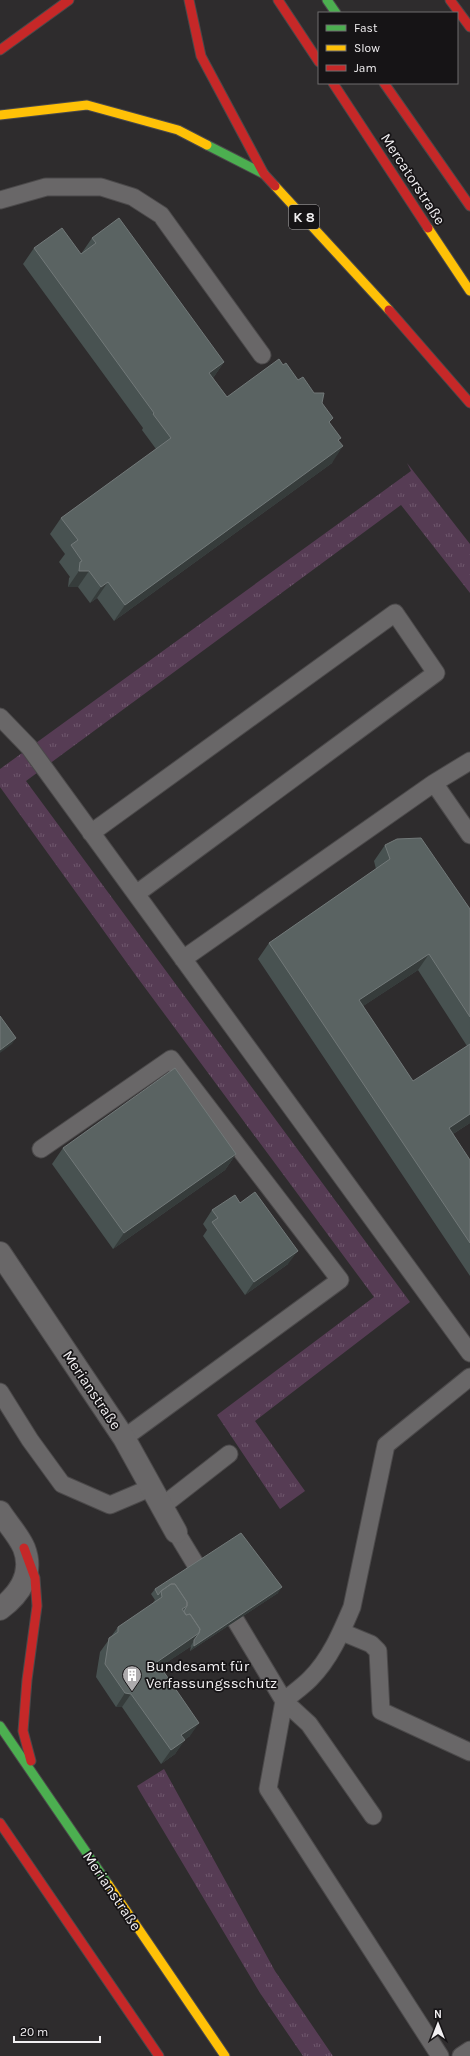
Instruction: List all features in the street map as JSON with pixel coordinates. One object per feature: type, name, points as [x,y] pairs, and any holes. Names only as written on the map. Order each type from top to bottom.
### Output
[{"type":"main road","points":[[0,50],[69,0]]},
{"type":"main road","name":"K 8","points":[[189,0],[201,56],[264,174],[401,323],[470,403]]},
{"type":"main road","points":[[278,0],[318,60]]},
{"type":"main road","points":[[327,0],[335,12]]},
{"type":"main road","points":[[450,0],[470,27]]},
{"type":"main road","points":[[457,0],[462,15]]},
{"type":"main road","name":"Mercatorstraße","points":[[334,84],[470,291]]},
{"type":"main road","name":"Mercatorstraße","points":[[385,84],[470,206]]},
{"type":"main road","name":"K 8","points":[[0,115],[87,105],[178,130],[264,174]]},
{"type":"main road","points":[[24,1548],[35,1578],[37,1606],[27,1680],[23,1731],[35,1778]]},
{"type":"main road","name":"Merianstraße","points":[[0,1726],[225,2056]]},
{"type":"main road","points":[[0,1823],[159,2056]]},
{"type":"street","name":"Merianstraße","points":[[0,1253],[124,1438],[150,1488],[176,1532]]},
{"type":"street","points":[[0,1512],[24,1548],[27,1565],[25,1583],[11,1600],[0,1609]]},
{"type":"lane","points":[[0,200],[46,187],[101,187],[132,197],[161,215],[262,355]]},
{"type":"lane","points":[[91,834],[395,613],[436,673],[136,894]]},
{"type":"lane","points":[[0,717],[29,747],[470,1353]]},
{"type":"lane","points":[[182,959],[434,783],[470,761]]},
{"type":"lane","points":[[434,783],[470,836]]},
{"type":"lane","points":[[41,1149],[171,1059],[340,1280],[124,1438]]},
{"type":"lane","points":[[440,2056],[268,1789],[284,1701],[310,1679],[328,1657],[342,1632],[352,1607],[386,1445],[470,1377]]},
{"type":"lane","points":[[0,1392],[30,1440],[62,1484],[110,1505],[150,1488]]},
{"type":"lane","points":[[161,1507],[229,1454]]},
{"type":"lane","points":[[176,1532],[196,1565]]},
{"type":"lane","points":[[236,1620],[284,1701],[309,1724],[373,1816]]},
{"type":"lane","points":[[342,1632],[371,1644],[378,1651],[381,1711],[470,1752]]},
{"type":"lane","points":[[461,2056],[470,2050]]},
{"type":"green space","points":[[407,463],[470,544],[470,593],[401,505],[26,781],[410,1302],[255,1421],[305,1491],[280,1509],[217,1415],[374,1297],[137,977],[0,787],[0,769],[411,471]]},
{"type":"green space","points":[[164,1769],[275,1971],[333,2056],[303,2056],[260,1993],[139,1790],[137,1786]]},
{"type":"building","points":[[119,218],[224,362],[209,373],[227,397],[279,359],[283,365],[286,363],[298,380],[303,377],[314,393],[324,393],[322,403],[333,418],[329,422],[341,438],[338,440],[343,446],[125,605],[108,582],[101,587],[89,571],[79,571],[80,562],[82,561],[71,545],[78,540],[61,518],[171,438],[34,248],[62,228],[81,254],[96,243],[92,238]]},
{"type":"building","points":[[421,838],[470,909],[470,1017],[429,954],[359,1000],[413,1081],[470,1044],[470,1114],[449,1128],[470,1160],[470,1243],[269,943],[390,859],[385,845],[397,839]]},
{"type":"building","points":[[0,1016],[16,1038],[0,1050]]},
{"type":"building","points":[[175,1068],[236,1154],[124,1233],[63,1148]]},
{"type":"building","points":[[255,1192],[298,1251],[254,1282],[212,1222],[218,1218],[212,1210],[235,1195],[240,1203]]},
{"type":"building","points":[[241,1533],[282,1587],[194,1646],[194,1640],[200,1629],[190,1614],[186,1615],[184,1611],[187,1606],[187,1602],[175,1584],[171,1584],[158,1595],[155,1589]]},
{"type":"building","name":"Bundesamt für Verfassungsschutz","points":[[171,1584],[175,1584],[187,1602],[187,1606],[182,1609],[186,1615],[190,1614],[200,1629],[199,1633],[157,1662],[199,1723],[181,1735],[185,1740],[171,1750],[131,1694],[125,1693],[105,1664],[109,1638],[118,1632],[118,1627],[162,1597],[161,1591]]},
{"type":"traffic: fast","points":[[327,0],[335,12]]},
{"type":"traffic: fast","points":[[207,145],[264,174]]},
{"type":"traffic: fast","points":[[0,1726],[108,1884]]},
{"type":"traffic: slow","points":[[0,115],[87,105],[178,130],[207,145]]},
{"type":"traffic: slow","points":[[275,186],[389,310]]},
{"type":"traffic: slow","points":[[428,228],[470,291]]},
{"type":"traffic: slow","points":[[108,1884],[225,2056]]},
{"type":"traffic: jam","points":[[0,50],[69,0]]},
{"type":"traffic: jam","points":[[189,0],[201,56],[264,174],[275,186]]},
{"type":"traffic: jam","points":[[278,0],[318,60]]},
{"type":"traffic: jam","points":[[450,0],[470,27]]},
{"type":"traffic: jam","points":[[334,84],[428,228]]},
{"type":"traffic: jam","points":[[385,84],[470,206]]},
{"type":"traffic: jam","points":[[389,310],[470,403]]},
{"type":"traffic: jam","points":[[24,1548],[35,1578],[37,1606],[27,1680],[23,1731],[31,1761]]},
{"type":"traffic: jam","points":[[0,1823],[159,2056]]},
{"type":"place","name":"Bundesamt für Verfassungsschutz","points":[[132,1692]]}]
